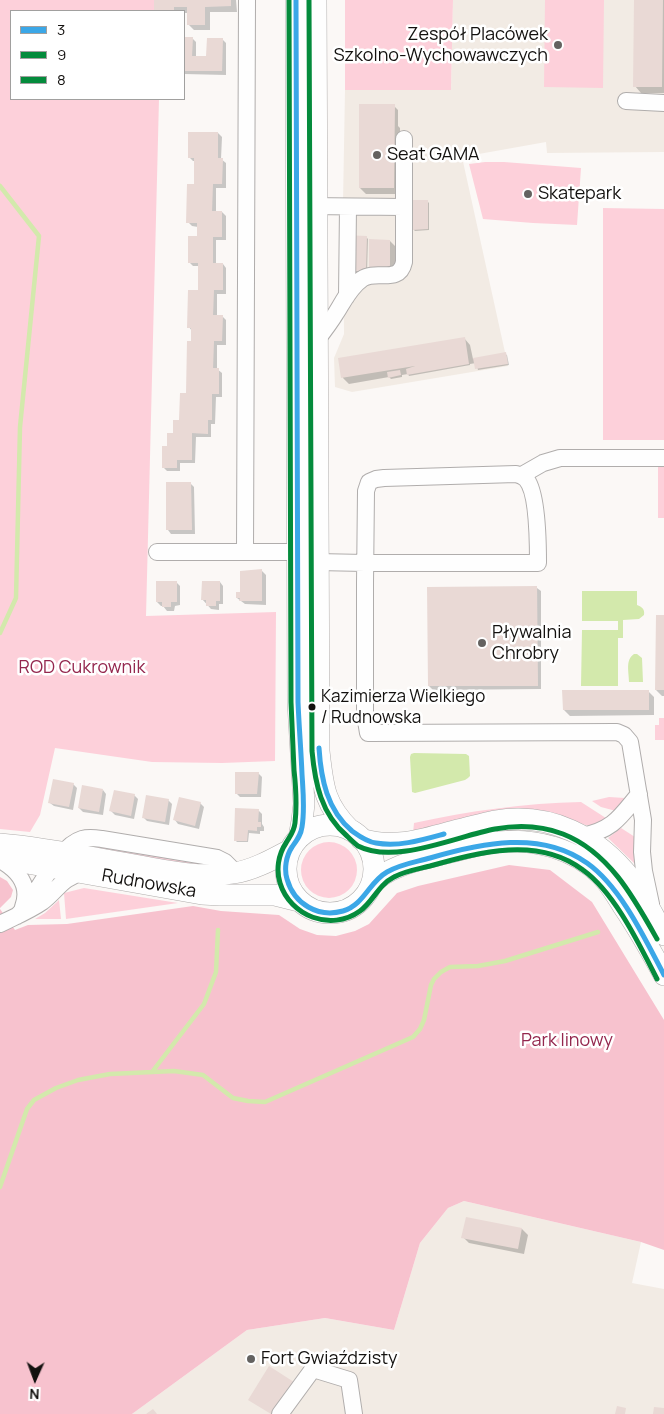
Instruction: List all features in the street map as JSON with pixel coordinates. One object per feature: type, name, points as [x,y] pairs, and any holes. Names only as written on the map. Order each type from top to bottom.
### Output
[{"type":"main road","points":[[296,0],[306,206],[316,341],[319,751],[325,790],[331,806],[340,820],[367,845],[373,860],[374,869],[371,885]]},
{"type":"main road","points":[[316,0],[306,206],[298,552],[298,702],[304,804],[302,821],[286,865],[290,888],[299,901],[312,910],[328,914],[336,913],[357,904],[380,876],[397,868],[434,856],[475,846],[499,842],[535,842],[571,854],[587,863],[601,875],[612,888],[634,922],[664,974]]},
{"type":"main road","points":[[295,844],[310,830],[324,826],[337,826],[382,844],[426,839],[496,821],[533,820],[550,823],[582,836],[613,859],[632,881],[660,928]]},
{"type":"main road","name":"Rudnowska","points":[[0,844],[26,847],[83,872],[202,894],[220,896],[274,895],[299,901]]},
{"type":"main road","name":"Rudnowska","points":[[0,859],[58,860],[207,875],[236,873],[248,870],[295,844]]},
{"type":"street","points":[[245,552],[248,0]]},
{"type":"street","points":[[626,101],[664,103]]},
{"type":"street","points":[[316,341],[347,296],[363,278],[397,274],[402,269],[404,262],[404,139]]},
{"type":"street","points":[[306,206],[404,207]]},
{"type":"street","points":[[347,296],[348,207]]},
{"type":"street","points":[[660,928],[644,871],[642,852],[643,820],[630,742],[624,735],[617,732],[368,733],[366,715],[365,563],[366,491],[369,482],[376,479],[522,475],[543,463],[571,457],[664,458]]},
{"type":"street","points":[[157,552],[298,552],[318,562],[538,563],[535,506],[529,482],[522,475]]},
{"type":"street","points":[[582,836],[595,834],[612,825],[639,794]]},
{"type":"street","points":[[0,859],[16,872],[25,887],[24,904],[17,916]]},
{"type":"street","points":[[17,916],[26,907],[58,860]]},
{"type":"street","points":[[0,924],[43,901],[64,880],[83,872]]},
{"type":"street","points":[[280,1414],[313,1369],[349,1380],[354,1414]]},
{"type":"shaded area","points":[[453,0],[664,0],[664,152],[547,153],[546,142],[462,157],[508,366],[352,392],[335,387],[334,358],[344,334],[343,203],[345,90],[451,90]]},
{"type":"shaded area","points":[[582,591],[637,591],[637,605],[643,608],[644,615],[639,619],[623,620],[623,638],[618,638],[618,686],[581,686],[582,630],[618,630],[618,621],[582,621]]},
{"type":"shaded area","points":[[634,654],[642,658],[643,682],[629,682],[628,663]]},
{"type":"shaded area","points":[[414,753],[466,754],[469,756],[470,776],[465,780],[415,793],[412,792],[410,757]]},
{"type":"shaded area","points":[[464,1201],[641,1242],[632,1283],[664,1289],[664,1414],[132,1414],[247,1330],[325,1318],[394,1330],[420,1243],[448,1208]]},
{"type":"green space","name":"ROD Cukrownik","points":[[0,0],[161,0],[161,10],[10,10],[10,100],[159,100],[146,616],[276,612],[275,761],[222,763],[152,762],[55,748],[40,815],[30,832],[0,829]]},
{"type":"green space","points":[[345,0],[453,0],[451,90],[345,90]]},
{"type":"green space","points":[[545,0],[604,0],[603,88],[544,87]]},
{"type":"green space","name":"Skatepark","points":[[485,162],[581,168],[577,225],[483,219],[469,164]]},
{"type":"green space","points":[[603,208],[664,209],[664,440],[603,440]]},
{"type":"green space","points":[[658,467],[664,467],[664,518],[658,518]]},
{"type":"green space","points":[[659,718],[664,718],[664,740],[655,740],[655,725],[659,725]]},
{"type":"green space","points":[[609,797],[625,798],[616,811],[601,807],[592,801]]},
{"type":"green space","points":[[581,802],[609,820],[588,825],[568,818],[413,833],[414,823],[455,815],[497,808]]},
{"type":"green space","points":[[621,828],[635,837],[635,864],[608,838]]},
{"type":"green space","points":[[329,842],[340,844],[349,850],[355,859],[357,870],[355,881],[349,890],[340,896],[329,898],[318,896],[309,890],[303,881],[301,870],[303,859],[309,850],[318,844]]},
{"type":"green space","points":[[83,844],[218,865],[182,865],[78,846]]},
{"type":"green space","name":"Park linowy","points":[[509,865],[550,870],[592,902],[664,1020],[664,1250],[641,1242],[464,1201],[448,1208],[420,1243],[394,1330],[325,1318],[247,1330],[132,1414],[0,1414],[0,909],[15,930],[28,925],[67,924],[193,906],[221,911],[279,915],[300,929],[317,935],[336,936],[355,931],[369,924],[397,893],[418,886]]},
{"type":"green space","points":[[0,877],[7,881],[13,890],[11,897],[0,908]]},
{"type":"green space","points":[[84,888],[178,903],[66,919],[64,893]]},
{"type":"green space","points":[[59,900],[61,919],[35,919],[45,913]]},
{"type":"building","points":[[154,0],[231,0],[231,6],[205,7],[205,25],[187,25],[187,7],[174,7],[174,10],[154,10]]},
{"type":"building","points":[[634,0],[663,0],[662,87],[633,87]]},
{"type":"building","points":[[185,37],[193,37],[192,56],[206,56],[207,38],[223,38],[222,71],[185,71]]},
{"type":"building","name":"Seat GAMA","points":[[359,104],[395,104],[394,188],[359,188]]},
{"type":"building","points":[[188,132],[218,132],[218,158],[223,158],[222,184],[213,184],[212,211],[222,211],[222,237],[213,237],[213,263],[223,263],[223,290],[214,290],[213,315],[223,315],[222,341],[214,341],[213,368],[219,368],[219,394],[212,394],[212,420],[208,420],[208,434],[192,433],[192,460],[177,460],[177,468],[162,468],[162,446],[167,446],[167,433],[173,433],[173,420],[179,420],[180,393],[186,393],[187,341],[191,341],[191,328],[187,328],[188,290],[198,290],[198,263],[188,263],[188,236],[197,236],[197,223],[186,223],[187,184],[194,184],[194,158],[188,158]]},
{"type":"building","points":[[411,200],[428,200],[428,229],[412,230]]},
{"type":"building","points":[[342,235],[367,236],[366,271],[342,271]]},
{"type":"building","points":[[369,239],[390,240],[390,267],[369,267]]},
{"type":"building","points":[[465,337],[469,364],[407,375],[406,369],[415,366],[341,378],[338,358]]},
{"type":"building","points":[[506,352],[508,364],[475,369],[473,358]]},
{"type":"building","points":[[400,370],[401,375],[388,378],[387,372]]},
{"type":"building","points":[[166,482],[191,482],[192,530],[166,530]]},
{"type":"building","points":[[262,569],[262,601],[239,601],[240,598],[236,598],[236,592],[240,592],[240,571]]},
{"type":"building","points":[[156,581],[177,581],[177,602],[171,602],[171,607],[162,607],[162,602],[156,602]]},
{"type":"building","points":[[202,581],[220,581],[220,601],[216,601],[216,606],[206,606],[206,600],[201,600]]},
{"type":"building","name":"Pływalnia Chrobry","points":[[537,586],[538,686],[428,686],[427,587]]},
{"type":"building","points":[[656,615],[664,615],[664,690],[655,690]]},
{"type":"building","points":[[562,690],[649,690],[649,710],[563,710]]},
{"type":"building","points":[[235,772],[259,772],[257,794],[235,794]]},
{"type":"building","points":[[53,779],[74,783],[69,807],[48,803]]},
{"type":"building","points":[[82,785],[103,789],[99,812],[78,808]]},
{"type":"building","points":[[114,790],[135,794],[131,816],[109,811]]},
{"type":"building","points":[[146,795],[169,799],[165,822],[142,818]]},
{"type":"building","points":[[179,797],[201,802],[195,826],[173,820]]},
{"type":"building","points":[[235,808],[259,809],[258,822],[261,822],[261,827],[257,827],[257,831],[248,830],[247,841],[234,841]]},
{"type":"building","points":[[466,1217],[522,1228],[518,1249],[461,1238]]},
{"type":"building","points":[[269,1366],[297,1384],[278,1414],[271,1414],[248,1400]]},
{"type":"building","points":[[617,1406],[626,1408],[625,1414],[615,1414]]},
{"type":"building","points":[[654,1407],[664,1408],[664,1414],[653,1414]]},
{"type":"building","points":[[153,1409],[157,1414],[146,1414]]},
{"type":"waterway","points":[[0,186],[39,236],[20,427],[16,598],[0,633]]},
{"type":"waterway","points":[[152,1072],[204,1004],[216,972],[218,930]]},
{"type":"waterway","points":[[0,1187],[27,1109],[34,1100],[56,1088],[78,1080],[110,1074],[174,1071],[203,1075],[233,1098],[265,1102],[413,1037],[420,1029],[424,1020],[434,979],[450,967],[478,966],[505,961],[598,932]]},
{"type":"transit line","name":"9","points":[[289,0],[291,702],[296,816],[294,829],[281,852],[278,863],[280,883],[285,895],[302,912],[325,920],[337,920],[349,917],[360,911],[388,880],[407,872],[489,852],[528,850],[547,853],[566,859],[583,870],[606,892],[625,920],[657,979]]},
{"type":"transit line","name":"3","points":[[296,0],[298,702],[304,807],[301,833],[287,858],[286,871],[290,888],[295,896],[308,907],[316,911],[334,913],[343,911],[356,904],[381,876],[403,865],[490,844],[510,842],[550,846],[569,853],[587,863],[611,886],[640,930],[664,975]]},
{"type":"transit line","name":"8","points":[[309,0],[312,751],[315,775],[325,808],[338,827],[352,841],[358,846],[373,851],[408,851],[495,829],[512,827],[538,828],[563,834],[594,852],[607,864],[619,878],[657,939]]},
{"type":"transit line","name":"3","points":[[319,748],[321,771],[331,804],[343,823],[357,835],[373,842],[393,844],[444,834]]},
{"type":"place","name":"Zespół Placówek Szkolno-Wychowawczych","points":[[558,45]]},
{"type":"place","name":"Seat GAMA","points":[[377,155]]},
{"type":"place","name":"Skatepark","points":[[528,194]]},
{"type":"place","name":"Pływalnia Chrobry","points":[[482,643]]},
{"type":"place","name":"Kazimierza Wielkiego / Rudnowska","points":[[312,707]]},
{"type":"place","name":"Fort Gwiaździsty","points":[[251,1359]]}]
